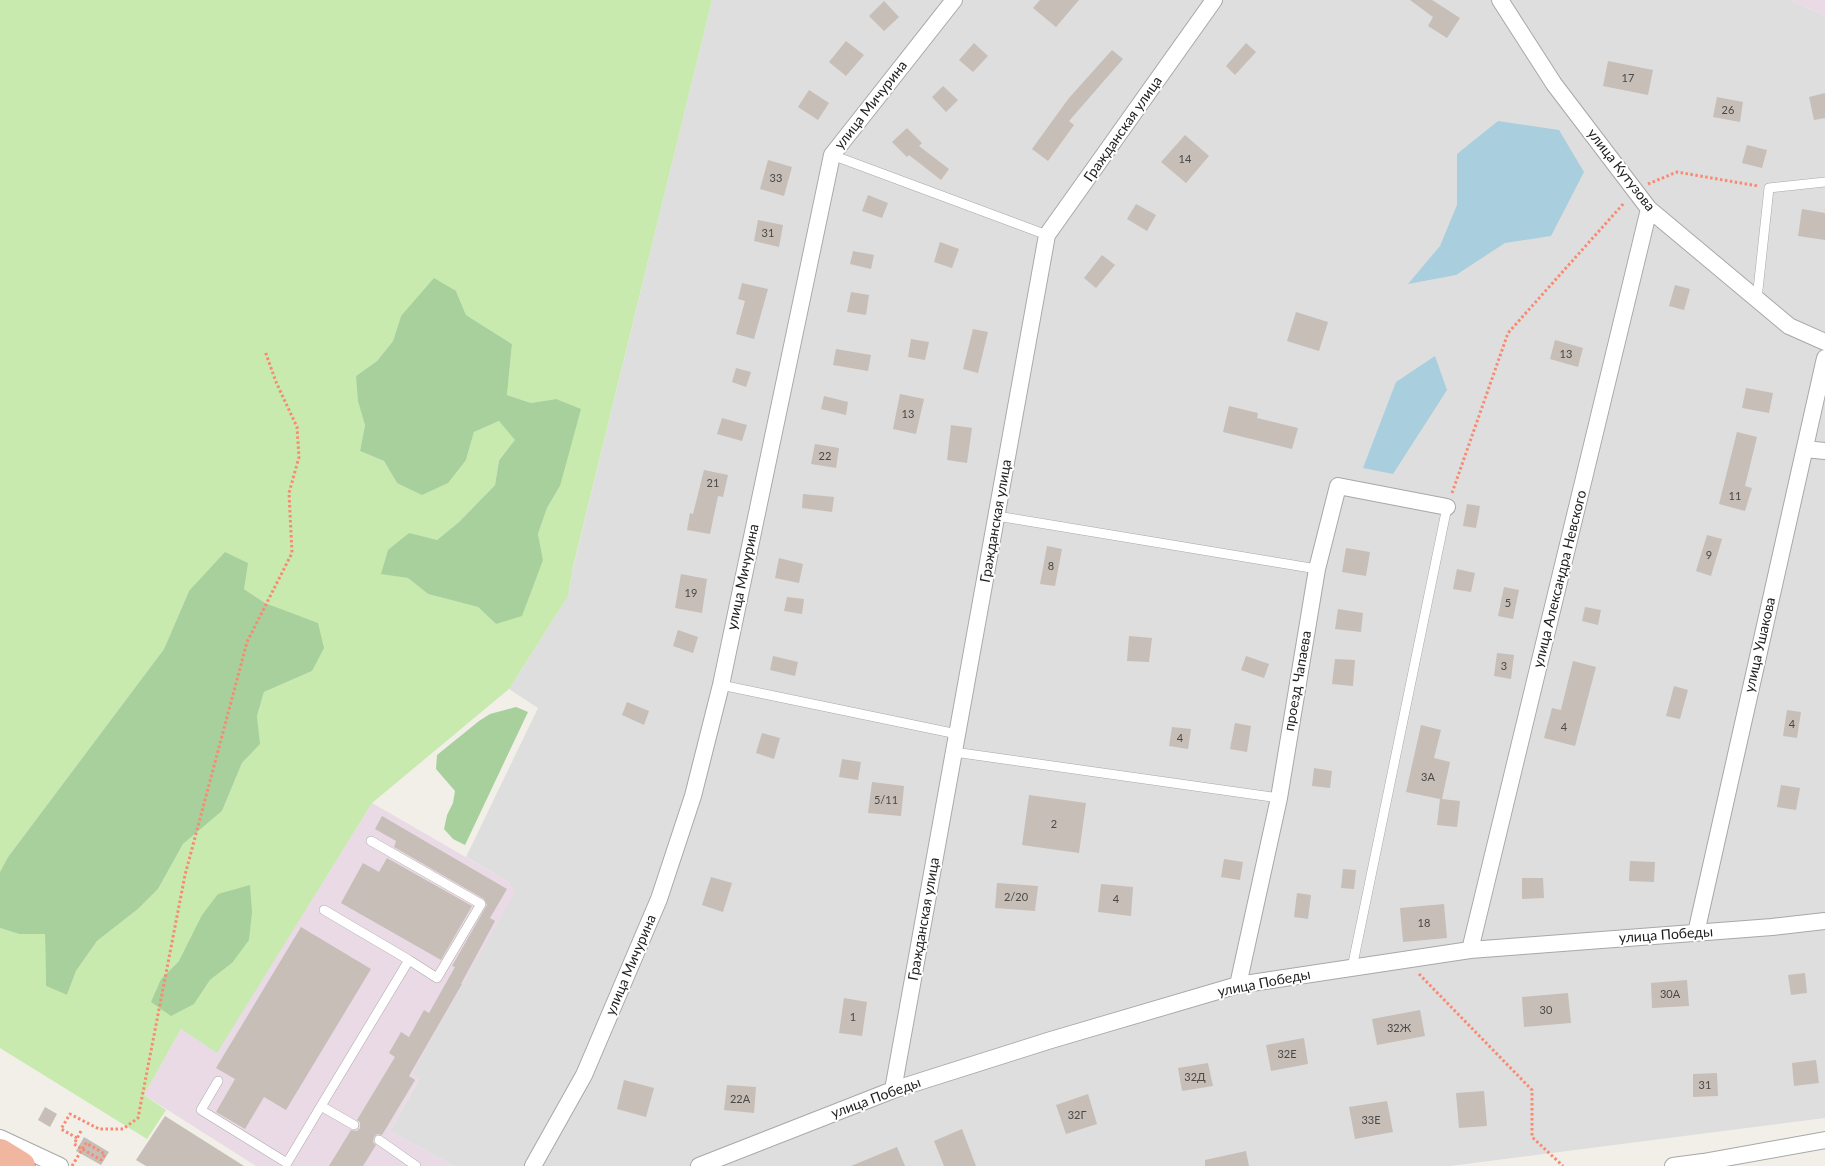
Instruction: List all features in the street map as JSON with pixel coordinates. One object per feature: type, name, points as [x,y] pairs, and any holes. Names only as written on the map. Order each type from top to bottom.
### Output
[{"type":"highway","points":[[0,1153],[21,1166]]},
{"type":"street","name":"улица Мичурина","points":[[533,1166],[584,1075],[659,899],[693,796],[720,685],[832,155],[954,0]]},
{"type":"street","name":"Гражданская улица","points":[[893,1090],[1047,235],[1214,0]]},
{"type":"street","name":"улица Кутузова","points":[[1500,0],[1554,84],[1649,209],[1789,326],[1825,342]]},
{"type":"street","name":"улица Александра Невского","points":[[1470,950],[1649,209]]},
{"type":"street","name":"улица Ушакова","points":[[1696,933],[1825,358]]},
{"type":"street","points":[[1805,449],[1825,451]]},
{"type":"street","name":"проезд Чапаева","points":[[1238,985],[1279,798],[1317,569],[1338,486],[1446,507]]},
{"type":"street","name":"улица Победы","points":[[699,1166],[893,1090],[1052,1040],[1238,985],[1470,950],[1825,921]]},
{"type":"street","points":[[0,1138],[60,1166]]},
{"type":"street","points":[[1673,1166],[1825,1140]]},
{"type":"lane","points":[[832,155],[1047,235]]},
{"type":"lane","points":[[1757,299],[1769,188],[1825,182]]},
{"type":"lane","points":[[1352,968],[1446,507]]},
{"type":"lane","points":[[997,516],[1317,569]]},
{"type":"lane","points":[[720,685],[957,734]]},
{"type":"lane","points":[[954,752],[1279,798]]},
{"type":"lane","points":[[324,910],[437,978],[481,904],[371,841]]},
{"type":"lane","points":[[218,1081],[201,1110],[287,1162],[409,960]]},
{"type":"lane","points":[[322,1106],[354,1125]]},
{"type":"lane","points":[[379,1140],[416,1166]]},
{"type":"path","points":[[1446,507],[1508,333],[1635,190],[1677,172],[1769,188]]},
{"type":"path","points":[[77,1138],[61,1129],[70,1114],[100,1129],[123,1129],[138,1118],[186,875],[247,642],[292,553],[289,494],[299,457],[297,427],[276,382],[265,351]]},
{"type":"path","points":[[1405,960],[1532,1090],[1532,1137],[1563,1166]]},
{"type":"path","points":[[72,1166],[86,1143],[105,1154],[101,1160],[74,1144],[81,1131]]},
{"type":"shaded area","points":[[712,0],[1791,0],[1825,16],[1825,1118],[1450,1166],[454,1166],[390,1131],[419,1079],[412,1074],[509,882],[466,857],[538,708],[509,689],[568,596],[573,568]]},
{"type":"shaded area","points":[[1791,0],[1825,0],[1825,16]]},
{"type":"shaded area","points":[[372,803],[509,882],[515,892],[412,1074],[419,1078],[390,1131],[454,1166],[256,1166],[144,1095],[181,1029],[217,1052]]},
{"type":"green space","points":[[0,0],[712,0],[573,567],[568,596],[509,689],[372,803],[217,1053],[181,1029],[144,1095],[166,1110],[147,1139],[0,1048],[0,928],[19,934],[45,934],[46,986],[67,995],[76,971],[97,941],[138,909],[158,889],[183,844],[222,811],[242,763],[259,744],[257,716],[264,692],[312,671],[318,624],[265,603],[244,589],[189,591],[164,649],[8,857],[0,872]],"holes":[[[456,291],[466,315],[512,344],[507,395],[531,403],[556,399],[560,486],[547,508],[538,534],[543,560],[496,624],[478,607],[428,594],[408,578],[382,573],[437,540],[459,522],[495,485],[499,459],[516,440],[499,421],[474,432],[466,460],[397,483],[384,461],[360,451],[365,425],[356,376],[377,361],[393,341],[401,316]],[[179,961],[232,963],[210,980],[194,1004],[161,979]]]},
{"type":"green space","points":[[434,278],[456,291],[466,315],[512,344],[507,395],[531,403],[556,399],[581,409],[560,486],[547,508],[538,534],[543,560],[522,616],[496,624],[478,607],[428,594],[408,578],[381,574],[388,550],[409,533],[437,540],[459,522],[495,485],[499,460],[515,440],[499,421],[474,432],[466,460],[448,483],[422,495],[397,483],[384,461],[360,451],[365,425],[358,401],[356,376],[377,361],[393,341],[401,316]]},
{"type":"green space","points":[[225,552],[248,563],[244,589],[265,603],[318,623],[324,648],[312,671],[264,692],[257,716],[260,744],[242,763],[222,811],[183,844],[158,889],[138,909],[97,941],[76,971],[67,995],[46,986],[45,934],[19,934],[0,928],[0,872],[8,857],[164,649],[189,591]]},
{"type":"green space","points":[[516,707],[528,712],[465,845],[453,839],[444,829],[455,791],[436,769],[437,755],[490,714]]},
{"type":"green space","points":[[250,885],[252,912],[249,940],[232,963],[210,980],[194,1004],[171,1016],[151,1002],[161,979],[179,961],[202,915],[218,894]]},
{"type":"water","points":[[1498,121],[1559,130],[1584,172],[1551,236],[1505,243],[1456,275],[1408,284],[1440,246],[1457,205],[1457,154]]},
{"type":"water","points":[[1435,356],[1447,390],[1393,474],[1363,468],[1396,382]]},
{"type":"building","points":[[1040,0],[1079,0],[1056,27],[1033,8]]},
{"type":"building","points":[[1410,0],[1432,0],[1460,18],[1447,38],[1428,26],[1433,17]]},
{"type":"building","points":[[884,1],[899,17],[884,31],[869,16]]},
{"type":"building","points":[[846,41],[864,55],[846,76],[829,62]]},
{"type":"building","points":[[974,43],[988,56],[973,72],[959,60]]},
{"type":"building","points":[[1246,43],[1256,52],[1235,75],[1226,66]]},
{"type":"building","points":[[1112,50],[1123,59],[1069,121],[1074,125],[1048,161],[1032,149],[1069,98]]},
{"type":"building","points":[[1608,61],[1653,70],[1648,95],[1603,86]]},
{"type":"building","points":[[943,86],[958,100],[946,112],[932,97]]},
{"type":"building","points":[[809,90],[829,103],[818,120],[798,107]]},
{"type":"building","points":[[1825,93],[1825,118],[1814,120],[1809,97]]},
{"type":"building","points":[[1717,97],[1743,102],[1740,122],[1713,117]]},
{"type":"building","points":[[907,128],[922,143],[919,146],[949,169],[941,180],[909,155],[907,157],[892,142]]},
{"type":"building","points":[[1185,135],[1209,156],[1186,183],[1161,162]]},
{"type":"building","points":[[1747,145],[1767,150],[1762,168],[1742,163]]},
{"type":"building","points":[[768,160],[792,167],[784,196],[760,189]]},
{"type":"building","points":[[868,195],[888,203],[882,218],[862,211]]},
{"type":"building","points":[[1136,204],[1156,215],[1147,231],[1127,219]]},
{"type":"building","points":[[1802,209],[1825,213],[1825,240],[1798,236]]},
{"type":"building","points":[[758,220],[783,225],[779,247],[754,241]]},
{"type":"building","points":[[940,242],[959,249],[952,268],[934,262]]},
{"type":"building","points":[[853,251],[874,255],[871,269],[850,264]]},
{"type":"building","points":[[1102,255],[1115,265],[1096,288],[1084,278]]},
{"type":"building","points":[[742,283],[768,289],[754,339],[736,334],[745,301],[738,299]]},
{"type":"building","points":[[1675,285],[1690,289],[1684,310],[1669,306]]},
{"type":"building","points":[[851,292],[869,295],[866,315],[847,312]]},
{"type":"building","points":[[1296,312],[1328,322],[1319,351],[1287,341]]},
{"type":"building","points":[[973,329],[988,332],[978,373],[963,369]]},
{"type":"building","points":[[911,339],[929,342],[925,360],[908,357]]},
{"type":"building","points":[[1555,340],[1583,348],[1578,367],[1550,359]]},
{"type":"building","points":[[836,349],[871,355],[868,371],[833,365]]},
{"type":"building","points":[[736,368],[751,372],[746,387],[732,382]]},
{"type":"building","points":[[1746,388],[1773,393],[1769,413],[1742,408]]},
{"type":"building","points":[[900,394],[924,399],[916,434],[893,429]]},
{"type":"building","points":[[824,396],[848,402],[846,415],[821,409]]},
{"type":"building","points":[[1229,406],[1258,413],[1257,418],[1298,428],[1292,449],[1223,432]]},
{"type":"building","points":[[722,418],[747,425],[742,441],[717,434]]},
{"type":"building","points":[[951,425],[972,428],[967,463],[947,460]]},
{"type":"building","points":[[1737,432],[1757,437],[1745,486],[1752,488],[1745,511],[1719,504]]},
{"type":"building","points":[[815,444],[839,448],[836,468],[811,464]]},
{"type":"building","points":[[704,470],[728,475],[723,497],[718,496],[710,534],[687,530],[690,513],[693,514]]},
{"type":"building","points":[[803,494],[834,497],[832,512],[802,508]]},
{"type":"building","points":[[1467,504],[1480,506],[1476,528],[1463,526]]},
{"type":"building","points":[[1707,535],[1722,539],[1711,576],[1696,571]]},
{"type":"building","points":[[1047,546],[1062,549],[1055,586],[1040,584]]},
{"type":"building","points":[[1346,548],[1370,552],[1366,576],[1342,572]]},
{"type":"building","points":[[779,558],[803,564],[799,583],[775,578]]},
{"type":"building","points":[[1457,569],[1475,573],[1471,592],[1453,589]]},
{"type":"building","points":[[681,574],[707,579],[702,613],[675,608]]},
{"type":"building","points":[[1504,587],[1519,590],[1513,619],[1498,616]]},
{"type":"building","points":[[787,597],[804,599],[802,614],[784,611]]},
{"type":"building","points":[[1585,607],[1601,610],[1598,625],[1582,621]]},
{"type":"building","points":[[1338,609],[1363,613],[1361,632],[1335,629]]},
{"type":"building","points":[[678,630],[698,637],[693,653],[673,646]]},
{"type":"building","points":[[1129,636],[1152,638],[1149,662],[1127,661]]},
{"type":"building","points":[[1497,653],[1514,655],[1511,679],[1494,676]]},
{"type":"building","points":[[773,656],[798,662],[795,676],[770,670]]},
{"type":"building","points":[[1246,656],[1269,664],[1264,678],[1241,670]]},
{"type":"building","points":[[1335,659],[1355,660],[1353,686],[1332,684]]},
{"type":"building","points":[[1573,661],[1596,667],[1575,746],[1544,738],[1552,708],[1561,710]]},
{"type":"building","points":[[1674,686],[1688,690],[1680,719],[1666,716]]},
{"type":"building","points":[[627,702],[649,711],[644,725],[622,715]]},
{"type":"building","points":[[1787,710],[1801,712],[1797,738],[1783,736]]},
{"type":"building","points":[[1235,723],[1251,726],[1247,752],[1230,749]]},
{"type":"building","points":[[1421,725],[1441,730],[1434,758],[1450,762],[1442,799],[1460,801],[1457,827],[1437,825],[1440,799],[1406,792]]},
{"type":"building","points":[[1172,727],[1191,729],[1188,749],[1169,746]]},
{"type":"building","points":[[762,733],[780,738],[774,759],[756,753]]},
{"type":"building","points":[[842,759],[861,762],[858,780],[839,777]]},
{"type":"building","points":[[1314,768],[1332,771],[1330,788],[1312,786]]},
{"type":"building","points":[[872,782],[904,786],[901,816],[868,813]]},
{"type":"building","points":[[1781,785],[1800,788],[1796,810],[1777,807]]},
{"type":"building","points":[[1029,795],[1086,803],[1079,853],[1022,845]]},
{"type":"building","points":[[382,816],[507,889],[490,918],[495,921],[462,984],[409,1076],[415,1080],[382,1135],[377,1134],[374,1137],[373,1142],[376,1145],[363,1166],[329,1166],[351,1130],[357,1131],[360,1128],[360,1122],[357,1120],[395,1057],[389,1053],[401,1032],[409,1037],[424,1010],[429,1013],[455,967],[452,966],[487,905],[484,899],[394,847],[396,841],[375,829]]},
{"type":"building","points":[[387,858],[472,906],[441,960],[341,903],[363,863],[379,872]]},
{"type":"building","points":[[1224,859],[1243,862],[1240,880],[1221,877]]},
{"type":"building","points":[[1630,861],[1655,862],[1654,882],[1629,881]]},
{"type":"building","points":[[1343,869],[1356,870],[1354,889],[1341,888]]},
{"type":"building","points":[[711,877],[732,883],[723,912],[702,905]]},
{"type":"building","points":[[1522,878],[1543,878],[1544,898],[1522,899]]},
{"type":"building","points":[[997,883],[1038,886],[1035,911],[995,908]]},
{"type":"building","points":[[1101,884],[1133,887],[1131,916],[1098,912]]},
{"type":"building","points":[[1297,893],[1311,895],[1308,919],[1294,917]]},
{"type":"building","points":[[1444,904],[1447,938],[1403,942],[1400,908]]},
{"type":"building","points":[[301,927],[371,969],[286,1110],[264,1097],[245,1129],[216,1112],[235,1079],[216,1068]]},
{"type":"building","points":[[1805,973],[1807,993],[1791,995],[1788,975]]},
{"type":"building","points":[[1687,980],[1689,1006],[1652,1008],[1651,983]]},
{"type":"building","points":[[1568,993],[1571,1023],[1524,1027],[1522,997]]},
{"type":"building","points":[[844,998],[867,1002],[862,1036],[839,1033]]},
{"type":"building","points":[[1420,1010],[1425,1036],[1377,1045],[1372,1019]]},
{"type":"building","points":[[1304,1038],[1308,1064],[1271,1071],[1266,1045]]},
{"type":"building","points":[[1816,1060],[1819,1083],[1794,1086],[1792,1063]]},
{"type":"building","points":[[1208,1063],[1213,1086],[1182,1091],[1178,1068]]},
{"type":"building","points":[[1717,1073],[1718,1096],[1693,1097],[1693,1074]]},
{"type":"building","points":[[624,1080],[654,1088],[646,1117],[617,1109]]},
{"type":"building","points":[[727,1085],[756,1087],[754,1113],[724,1110]]},
{"type":"building","points":[[1484,1091],[1487,1126],[1459,1128],[1456,1093]]},
{"type":"building","points":[[1088,1094],[1097,1124],[1066,1134],[1056,1105]]},
{"type":"building","points":[[1387,1101],[1393,1132],[1355,1139],[1349,1107]]},
{"type":"building","points":[[45,1107],[57,1114],[50,1127],[38,1120]]},
{"type":"building","points":[[165,1116],[244,1166],[146,1166],[136,1160]]},
{"type":"building","points":[[962,1129],[976,1166],[944,1166],[934,1141]]},
{"type":"building","points":[[84,1137],[109,1152],[101,1165],[76,1151]]},
{"type":"building","points":[[897,1147],[905,1166],[851,1166]]},
{"type":"building","points":[[1246,1151],[1249,1166],[1205,1166],[1205,1160]]}]
